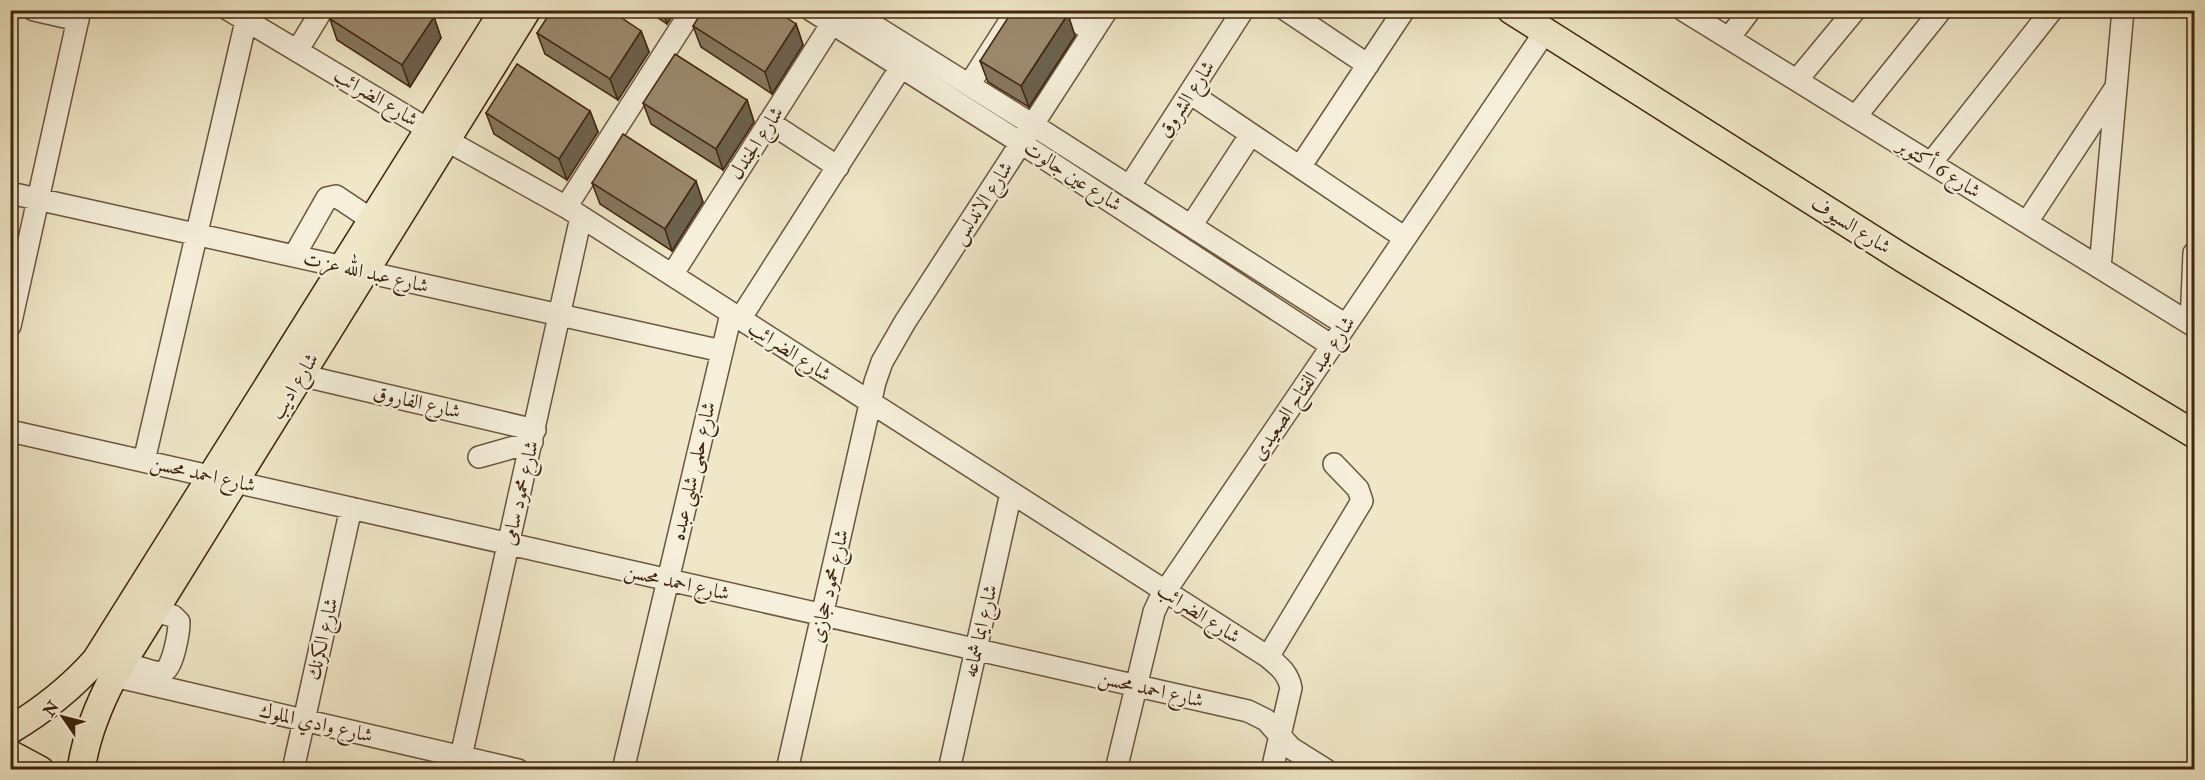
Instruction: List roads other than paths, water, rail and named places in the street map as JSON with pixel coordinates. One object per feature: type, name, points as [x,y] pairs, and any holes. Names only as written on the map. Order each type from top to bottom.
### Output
[{"type":"main road","name":"شارع اديب","points":[[81,770],[91,725],[102,698],[154,611],[223,479],[438,135],[504,10]]},
{"type":"main road","name":"شارع اديب","points":[[10,730],[57,698],[96,660],[223,479],[300,375],[354,269],[372,220],[438,135],[526,10]]},
{"type":"main road","name":"شارع السيوف","points":[[1511,10],[1904,259],[2194,435]]},
{"type":"main road","points":[[10,754],[40,770]]},
{"type":"street","points":[[10,326],[79,15],[34,10]]},
{"type":"street","points":[[297,51],[322,10]]},
{"type":"street","points":[[574,212],[692,10]]},
{"type":"street","name":"شارع عين جالوت","points":[[811,10],[840,15],[969,86],[1027,134],[1332,346]]},
{"type":"street","points":[[969,86],[1017,10]]},
{"type":"street","points":[[1060,10],[1093,32]]},
{"type":"street","name":"شارع الاندلس","points":[[871,403],[879,372],[891,346],[1107,10]]},
{"type":"street","name":"شارع الشروق","points":[[1129,187],[1243,10]]},
{"type":"street","points":[[1286,10],[1368,65]]},
{"type":"street","points":[[1300,167],[1404,10]]},
{"type":"street","name":"شارع 6 أكتوبر","points":[[1683,10],[2193,325]]},
{"type":"street","points":[[1729,38],[1750,10]]},
{"type":"street","points":[[1797,80],[1855,10]]},
{"type":"street","points":[[1856,116],[1941,10]]},
{"type":"street","points":[[1931,163],[2052,10]]},
{"type":"street","points":[[2100,268],[2123,10]]},
{"type":"street","name":"شارع عين جالوت","points":[[840,15],[901,67],[1129,187],[1346,325]]},
{"type":"street","name":"شارع الجندل","points":[[672,275],[840,15]]},
{"type":"street","points":[[144,461],[197,234],[238,16]]},
{"type":"street","name":"شارع الضرائب","points":[[238,16],[438,135],[574,212],[1268,657],[1283,669],[1289,678],[1291,688],[1272,770]]},
{"type":"street","name":"شارع عبد الفتاح الصعيدى","points":[[1116,770],[1154,612],[1165,591],[1545,32]]},
{"type":"street","name":"شارع حلمى شلبى عبده","points":[[623,770],[722,351],[736,316],[838,167],[901,67]]},
{"type":"street","points":[[2027,222],[2116,88]]},
{"type":"street","points":[[1190,93],[1405,238]]},
{"type":"street","points":[[769,122],[838,167]]},
{"type":"street","points":[[1191,226],[1251,134]]},
{"type":"street","name":"شارع عبد الله عزت","points":[[10,193],[722,351]]},
{"type":"street","points":[[294,256],[330,196],[336,196],[372,220]]},
{"type":"street","name":"شارع محمود سامى","points":[[459,763],[561,315],[574,212]]},
{"type":"street","points":[[2193,325],[2194,253]]},
{"type":"street","name":"شارع الفاروق","points":[[300,375],[533,436]]},
{"type":"street","name":"شارع محمود حجازى","points":[[787,770],[871,403]]},
{"type":"street","name":"شارع احمد محسن","points":[[10,431],[1248,711],[1266,720],[1291,748],[1326,770]]},
{"type":"street","points":[[479,457],[533,436]]},
{"type":"street","points":[[1268,657],[1362,501],[1358,489],[1334,464]]},
{"type":"street","name":"شارع ايما شماعه","points":[[949,770],[1011,493]]},
{"type":"street","name":"شارع الكرنك","points":[[293,770],[351,508]]},
{"type":"street","points":[[118,670],[160,672],[170,667],[179,622],[173,616],[154,611]]},
{"type":"street","name":"شارع وادي الملوك","points":[[118,670],[459,763],[518,770]]}]
